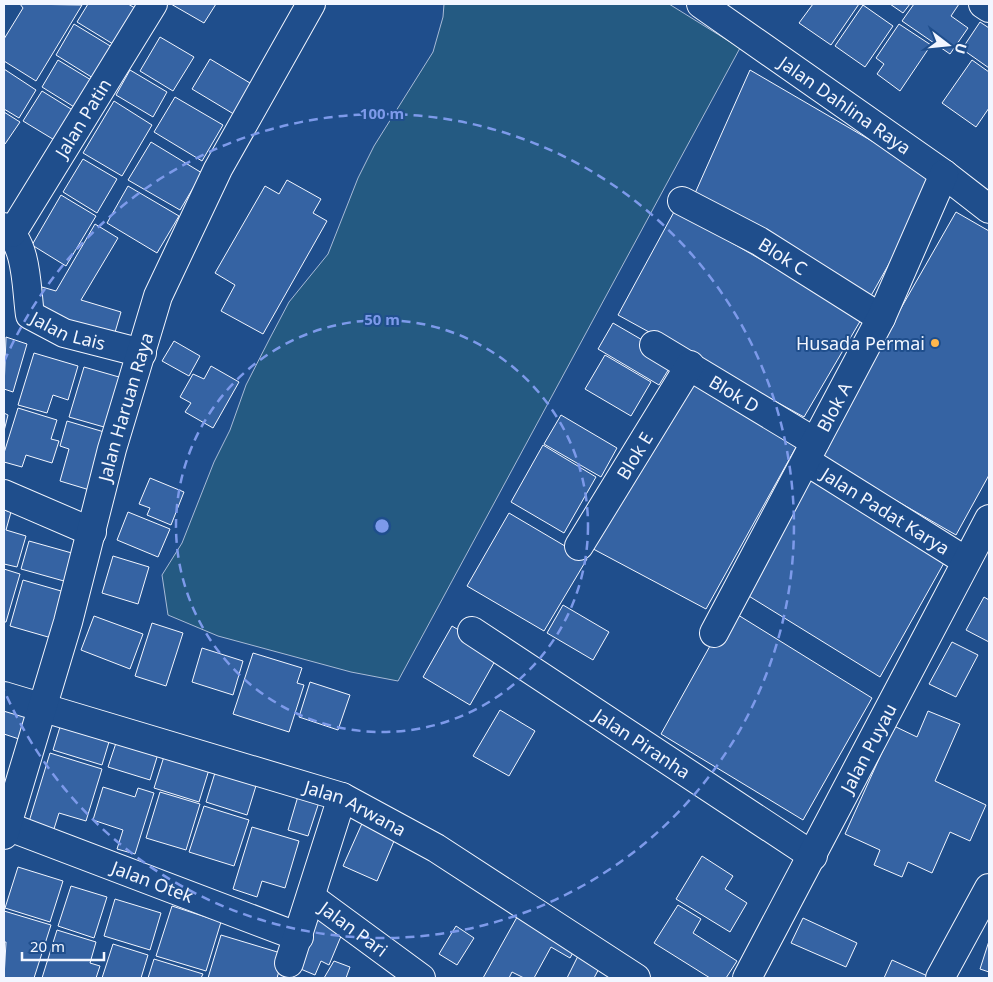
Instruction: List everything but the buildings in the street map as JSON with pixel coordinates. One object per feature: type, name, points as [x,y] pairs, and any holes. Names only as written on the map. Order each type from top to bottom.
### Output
[{"type":"street","name":"Jalan Patin","points":[[8,230],[152,4]]},
{"type":"street","name":"Jalan Haruan Raya","points":[[5,829],[42,708],[92,532],[112,449],[158,296],[218,169],[312,4]]},
{"type":"street","name":"Jalan Dahlina Raya","points":[[701,4],[944,174],[989,209]]},
{"type":"street","points":[[983,4],[989,8]]},
{"type":"street","name":"Blok A","points":[[714,633],[881,318],[944,174]]},
{"type":"street","name":"Blok C","points":[[682,201],[759,242],[881,318]]},
{"type":"street","name":"Jalan Lais","points":[[8,230],[23,262],[30,315],[64,333],[142,353]]},
{"type":"street","name":"Blok D","points":[[654,345],[690,365],[810,451]]},
{"type":"street","name":"Blok E","points":[[579,546],[690,365]]},
{"type":"street","name":"Jalan Padat Karya","points":[[810,451],[966,561]]},
{"type":"street","points":[[4,494],[92,532]]},
{"type":"street","name":"Jalan Puyau","points":[[747,978],[813,856],[989,518]]},
{"type":"street","name":"Jalan Piranha","points":[[472,630],[813,856]]},
{"type":"street","name":"Jalan Arwana","points":[[4,696],[342,797],[436,848],[636,978]]},
{"type":"street","points":[[289,962],[312,898],[342,797]]},
{"type":"street","name":"Jalan Otek","points":[[5,829],[299,937]]},
{"type":"street","points":[[940,978],[989,888]]},
{"type":"street","name":"Jalan Pari","points":[[312,898],[421,978]]},
{"type":"shaded area","points":[[444,4],[669,4],[740,48],[398,681],[351,672],[218,636],[168,615],[162,575],[182,543],[214,462],[230,430],[246,385],[270,338],[289,302],[328,254],[358,178],[374,146],[433,52],[443,17]]},
{"type":"place","name":"Husada Permai","points":[[935,343]]}]
